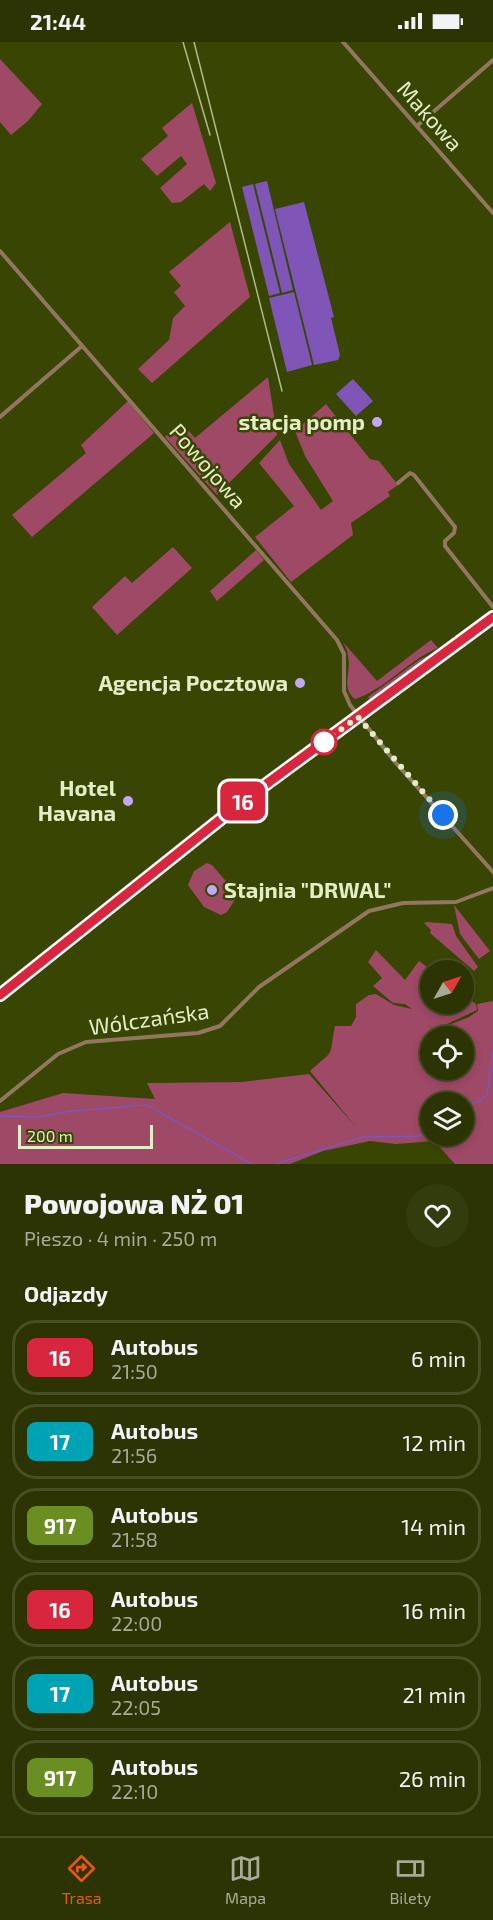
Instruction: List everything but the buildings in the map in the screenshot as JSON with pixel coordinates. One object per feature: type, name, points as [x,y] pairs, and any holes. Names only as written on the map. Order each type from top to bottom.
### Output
[{"type":"main road","points":[[0,995],[232,810],[493,617]]},
{"type":"street","name":"Makowa","points":[[343,42],[493,213]]},
{"type":"street","points":[[417,126],[493,60]]},
{"type":"street","name":"Powojowa","points":[[0,251],[339,642],[345,660],[344,691],[358,717],[493,872]]},
{"type":"street","points":[[0,417],[82,346]]},
{"type":"street","points":[[398,483],[410,473],[414,475],[455,526],[454,533],[445,541],[445,546],[493,607]]},
{"type":"street","name":"Wólczańska","points":[[0,1101],[20,1088],[58,1054],[86,1042],[198,1033],[220,1026],[260,987],[369,911],[403,903],[456,902],[493,888]]},
{"type":"shaded area","points":[[0,59],[42,104],[28,121],[11,135],[0,122]]},
{"type":"shaded area","points":[[192,103],[216,183],[210,191],[204,184],[181,202],[172,203],[160,188],[187,164],[181,156],[157,176],[141,159],[168,136],[162,128]]},
{"type":"shaded area","points":[[267,181],[293,290],[282,293],[255,184]]},
{"type":"shaded area","points":[[253,184],[280,293],[269,296],[242,187]]},
{"type":"shaded area","points":[[304,202],[334,317],[331,318],[340,355],[338,360],[314,365],[275,209]]},
{"type":"shaded area","points":[[230,222],[250,297],[152,383],[138,369],[169,340],[173,318],[185,306],[174,292],[181,286],[169,272]]},
{"type":"shaded area","points":[[294,292],[312,365],[287,372],[269,298]]},
{"type":"shaded area","points":[[268,377],[277,435],[217,495],[165,437],[180,421],[195,438]]},
{"type":"shaded area","points":[[353,379],[373,401],[356,416],[336,394]]},
{"type":"shaded area","points":[[128,401],[154,433],[32,537],[12,515],[86,453],[81,445]]},
{"type":"shaded area","points":[[326,404],[370,459],[379,461],[398,485],[388,492],[390,496],[351,523],[353,535],[291,582],[255,537],[294,506],[259,463],[280,440],[289,464],[321,510],[333,501],[305,456],[295,431]]},
{"type":"shaded area","points":[[173,547],[192,568],[117,635],[92,607],[125,576],[132,583]]},
{"type":"shaded area","points":[[256,550],[264,560],[217,601],[210,591]]},
{"type":"shaded area","points":[[431,640],[438,648],[427,653],[387,682],[355,699],[348,690],[349,662],[343,642],[377,681]]},
{"type":"shaded area","points":[[439,650],[370,700],[368,697],[419,660]]},
{"type":"shaded area","name":"Stajnia \"DRWAL\"","points":[[207,863],[212,865],[238,895],[227,912],[221,915],[204,907],[188,885],[194,871]]},
{"type":"shaded area","points":[[454,905],[490,951],[479,959],[460,934]]},
{"type":"shaded area","points":[[424,923],[452,924],[456,936],[473,960],[461,960],[430,933],[431,930]]},
{"type":"shaded area","points":[[376,950],[405,980],[419,961],[420,1014],[468,1014],[443,1026],[428,1024],[430,1026],[420,1026],[420,1080],[474,1080],[474,1026],[446,1026],[474,1014],[478,1011],[477,1004],[493,1001],[493,1164],[455,1164],[439,1146],[474,1146],[474,1092],[420,1092],[420,1142],[396,1144],[370,1141],[323,1151],[290,1164],[0,1164],[0,1112],[63,1093],[155,1099],[147,1083],[242,1082],[309,1074],[356,1127],[310,1071],[330,1052],[335,1026],[351,1026],[356,1017],[356,1004],[369,995],[376,994],[394,1005],[412,1009],[405,1004],[393,1003],[373,986],[382,978],[368,962]]},
{"type":"waterway","points":[[474,1103],[487,1095],[493,1051]]},
{"type":"waterway","points":[[0,1116],[37,1117],[72,1111],[147,1105],[252,1164]]},
{"type":"waterway","points":[[276,1164],[363,1137],[420,1136]]},
{"type":"railway","points":[[183,42],[210,135]]},
{"type":"railway","points":[[194,42],[282,391]]},
{"type":"bus line","name":"16","points":[[0,995],[242,802],[493,617]]},
{"type":"place","name":"stacja pomp","points":[[377,422]]},
{"type":"place","name":"Agencja Pocztowa","points":[[300,683]]},
{"type":"place","name":"Hotel Havana","points":[[128,801]]},
{"type":"place","name":"Stajnia \"DRWAL\"","points":[[212,890]]},
{"type":"route","points":[[324,742],[358,717],[443,815]]}]
